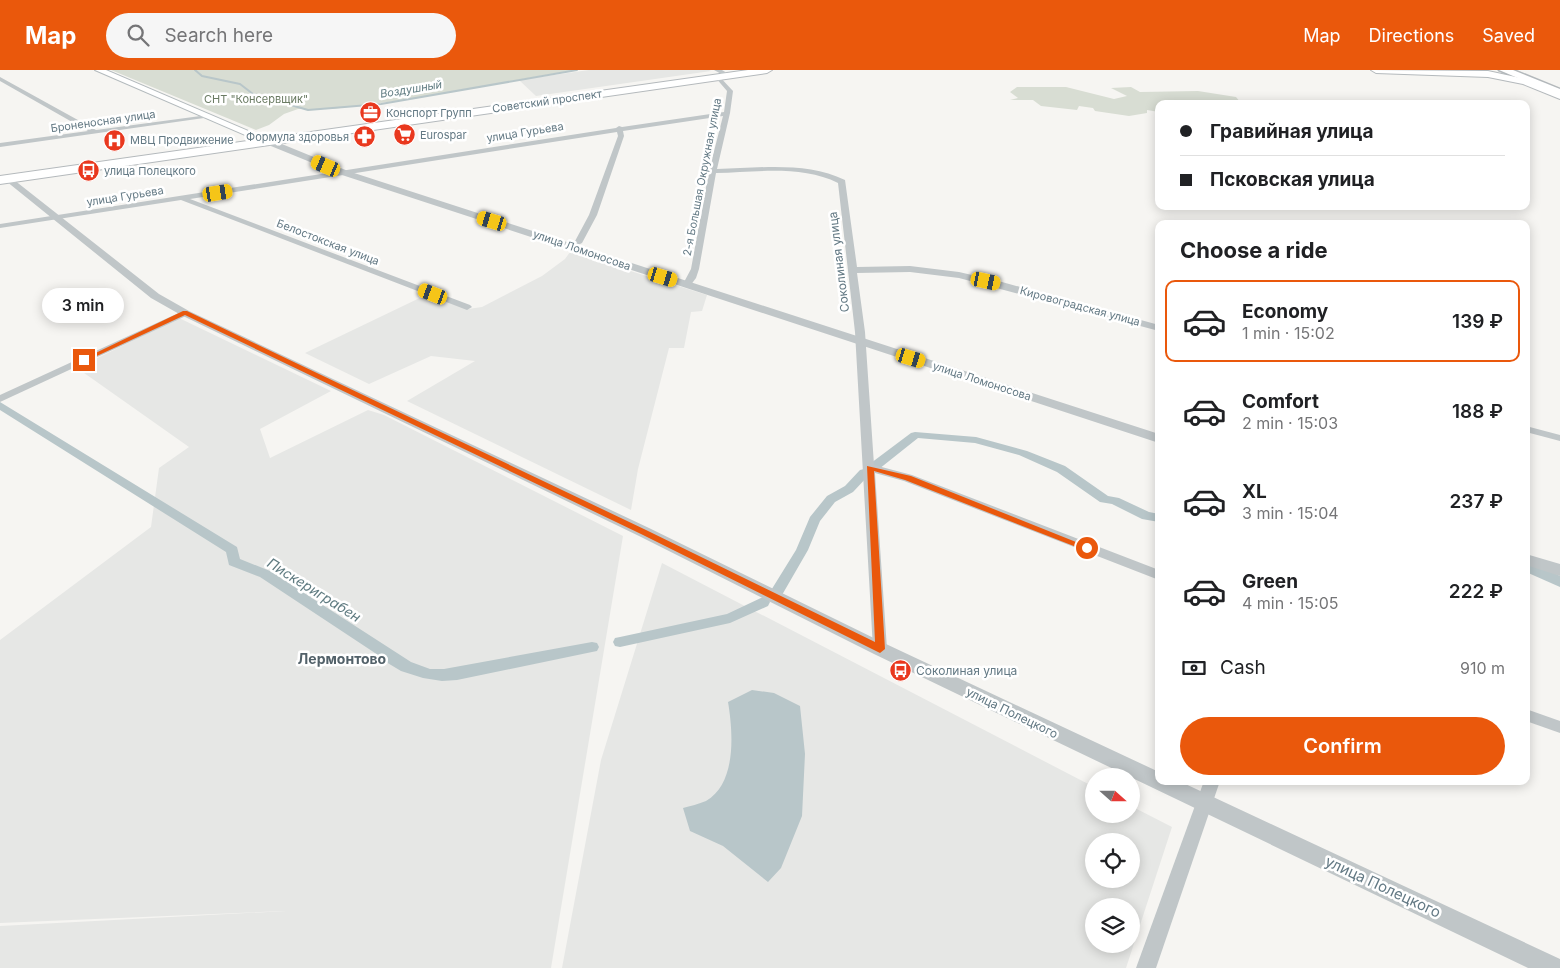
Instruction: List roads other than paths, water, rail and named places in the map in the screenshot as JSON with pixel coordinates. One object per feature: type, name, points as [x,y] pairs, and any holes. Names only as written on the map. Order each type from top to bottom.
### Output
[{"type":"highway","points":[[1504,70],[1560,94]]},
{"type":"highway","points":[[1518,70],[1560,87]]},
{"type":"main road","name":"улица Ломоносова","points":[[99,70],[270,142]]},
{"type":"main road","name":"Советский проспект","points":[[3,177],[270,142],[721,74],[767,70]]},
{"type":"main road","points":[[1376,70],[1488,74],[1526,82],[1560,94]]},
{"type":"main road","points":[[1394,70],[1425,70]]},
{"type":"street","name":"2-я Большая Окружная улица","points":[[687,284],[692,278],[695,269],[712,171],[727,113],[730,91],[721,74]]},
{"type":"street","points":[[0,79],[95,132]]},
{"type":"street","name":"улица Гурьева","points":[[0,226],[345,173],[619,128],[727,113]]},
{"type":"street","name":"Броненосная улица","points":[[0,145],[208,117]]},
{"type":"street","points":[[578,243],[593,215],[621,136],[619,128]]},
{"type":"street","name":"улица Ломоносова","points":[[270,142],[345,173],[1155,438]]},
{"type":"street","name":"Соколиная улица","points":[[712,171],[810,171],[836,178],[842,182],[860,342],[870,468],[880,649]]},
{"type":"street","name":"улица Полецкого","points":[[3,177],[58,217],[155,296],[185,313],[644,532],[880,649],[1155,779]]},
{"type":"street","name":"Белостокская улица","points":[[182,198],[467,307]]},
{"type":"street","name":"Кировоградская улица","points":[[852,270],[910,269],[959,275],[999,284],[1155,327]]},
{"type":"street","points":[[0,400],[185,313]]},
{"type":"street","points":[[1530,430],[1560,438]]},
{"type":"street","points":[[870,468],[908,478],[1155,573]]},
{"type":"street","points":[[1530,560],[1560,570]]},
{"type":"street","points":[[1530,716],[1560,727]]},
{"type":"street","name":"улица Полецкого","points":[[1168,785],[1553,968]]},
{"type":"street","points":[[1146,968],[1210,785]]},
{"type":"waterway","name":"Воздушный","points":[[195,70],[202,76],[240,84],[253,94],[308,110],[381,104],[577,70]]},
{"type":"waterway","name":"Пискериграбен","points":[[0,405],[232,550],[234,562],[265,574],[391,658],[415,670],[439,675],[457,674],[592,647]]},
{"type":"waterway","name":"Пискериграбен","points":[[875,466],[915,435],[976,440],[1023,453],[1061,469],[1104,499],[1115,501],[1146,516],[1155,517]]},
{"type":"waterway","name":"Пискериграбен","points":[[777,592],[802,550],[814,520],[831,499],[849,489],[864,473]]},
{"type":"waterway","name":"Пискериграбен","points":[[1530,568],[1542,572],[1560,582]]},
{"type":"waterway","name":"Пискериграбен","points":[[620,642],[730,618],[763,602]]},
{"type":"place","name":"Конспорт Групп","points":[[370,113]]},
{"type":"place","name":"Eurospar","points":[[404,135]]},
{"type":"place","name":"Формула здоровья","points":[[365,137]]},
{"type":"place","name":"МВЦ Продвижение","points":[[114,140]]},
{"type":"place","name":"улица Полецкого","points":[[88,171]]},
{"type":"place","name":"Соколиная улица","points":[[900,671]]},
{"type":"district","name":"Лермонтово","points":[[342,659]]},
{"type":"park label","name":"СНТ \"Консервщик\"","points":[[256,99]]}]
